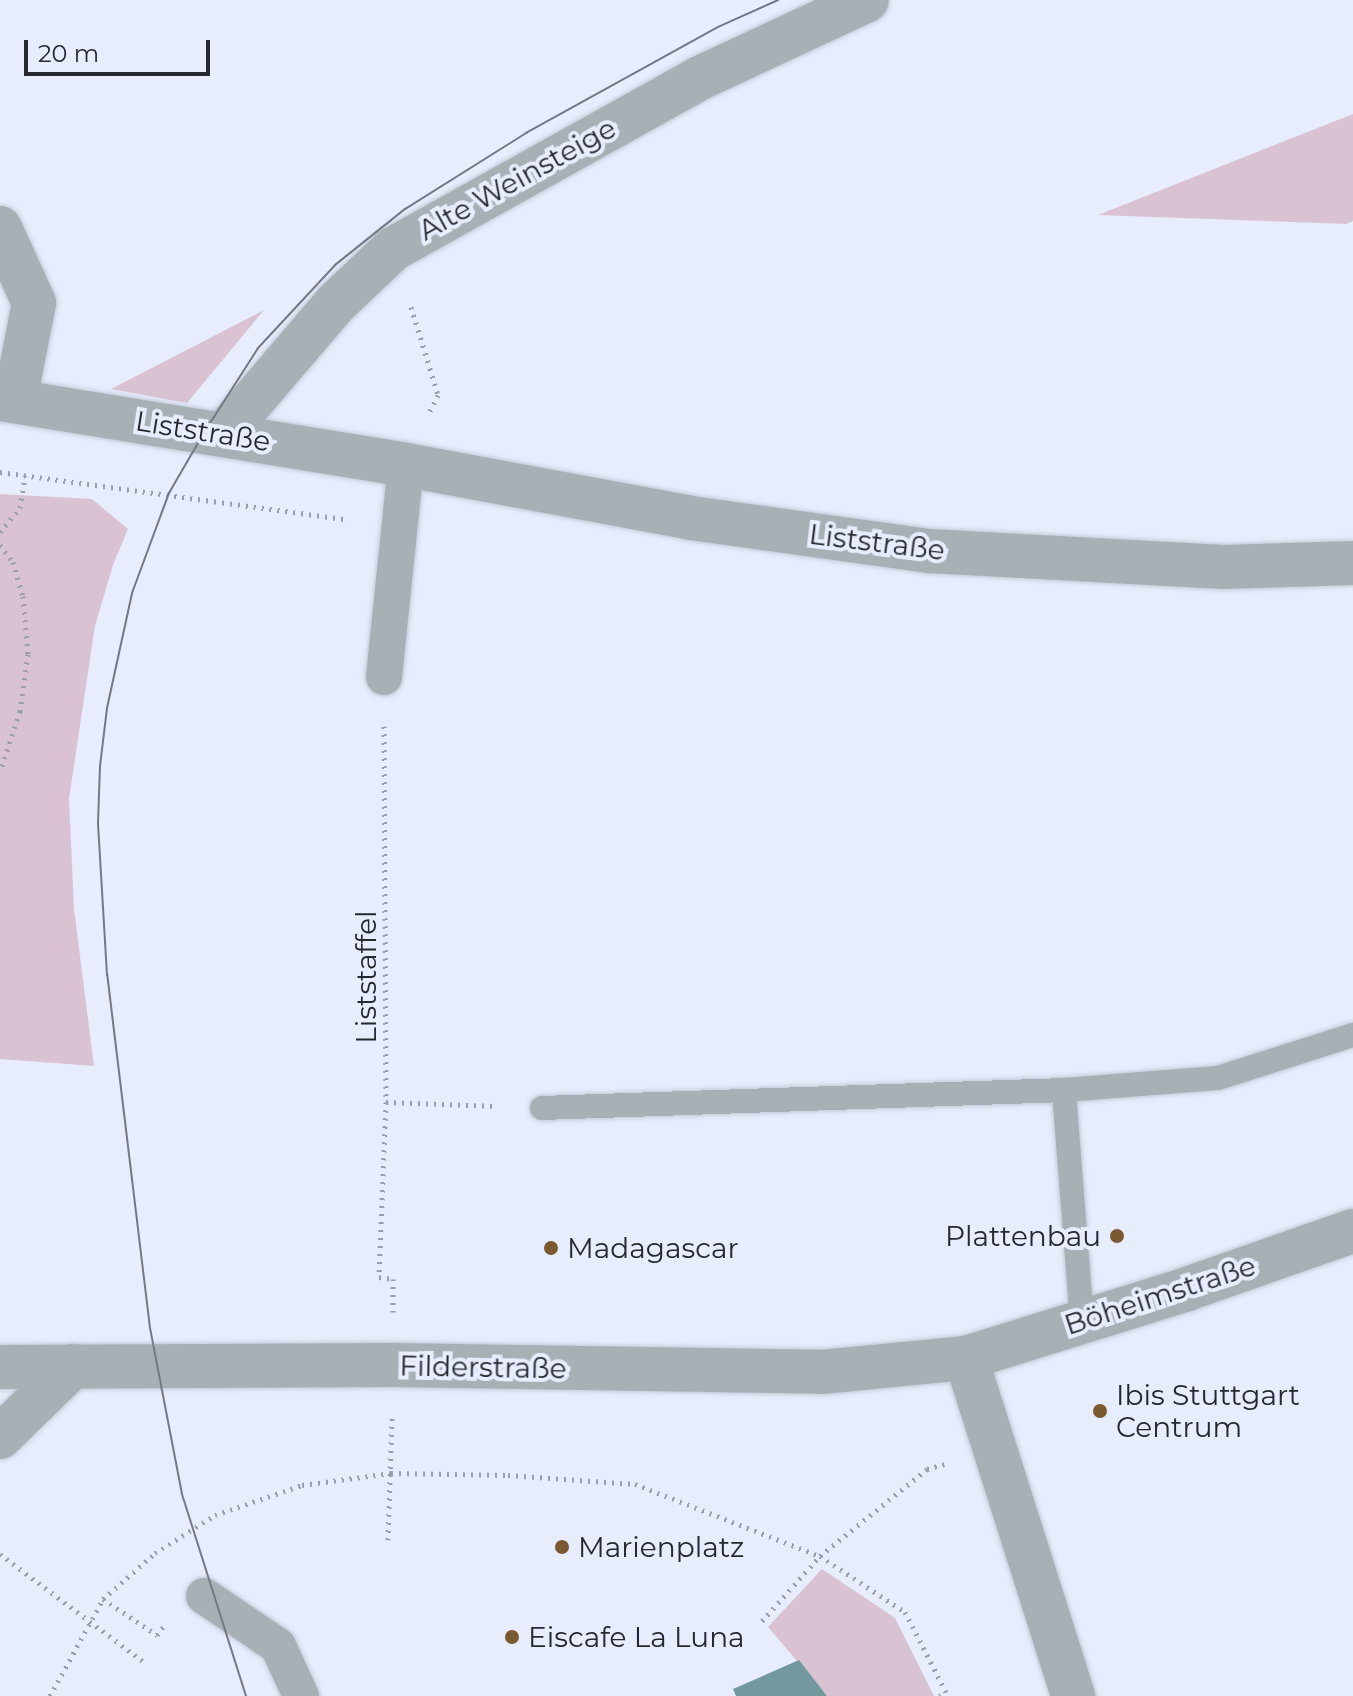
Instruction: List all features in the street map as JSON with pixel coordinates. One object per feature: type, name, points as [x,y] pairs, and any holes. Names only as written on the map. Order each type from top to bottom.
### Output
[{"type":"street","name":"Alte Weinsteige","points":[[224,434],[335,304],[393,249],[700,78],[867,0]]},
{"type":"street","points":[[0,228],[34,303],[7,399]]},
{"type":"street","name":"Liststraße","points":[[7,399],[406,465],[691,518],[929,551],[1224,567],[1353,563]]},
{"type":"street","points":[[384,677],[406,465]]},
{"type":"street","name":"Böheimstraße","points":[[966,1358],[1353,1231]]},
{"type":"street","points":[[966,1358],[1073,1696]]},
{"type":"street","name":"Filderstraße","points":[[0,1367],[393,1365],[822,1372],[966,1358]]},
{"type":"street","points":[[0,1437],[73,1366]]},
{"type":"street","points":[[204,1596],[278,1646],[301,1696]]},
{"type":"lane","points":[[542,1108],[1064,1090],[1218,1078],[1353,1035]]},
{"type":"lane","points":[[1064,1090],[1082,1321]]},
{"type":"path","points":[[393,249],[438,395]]},
{"type":"path","points":[[0,472],[398,527]]},
{"type":"path","points":[[0,532],[20,508],[25,475]]},
{"type":"path","points":[[0,545],[13,562],[20,585],[28,654],[20,711],[0,772]]},
{"type":"path","name":"Liststaffel","points":[[379,1277],[386,1102],[384,677]]},
{"type":"path","points":[[386,1102],[542,1108]]},
{"type":"path","points":[[762,1621],[820,1556],[927,1469],[996,1449]]},
{"type":"path","points":[[388,1540],[391,1473]]},
{"type":"path","points":[[50,1696],[103,1599],[155,1553],[215,1515],[302,1485],[391,1473],[508,1475],[635,1484],[820,1556],[905,1612],[947,1694],[939,1696]]},
{"type":"path","points":[[0,1554],[144,1662]]},
{"type":"shaded area","points":[[1353,114],[1353,221],[1346,224],[1098,215]]},
{"type":"shaded area","points":[[264,310],[187,403],[111,389]]},
{"type":"shaded area","points":[[0,494],[92,499],[128,529],[113,565],[95,626],[69,799],[74,909],[94,1066],[0,1059]]},
{"type":"shaded area","points":[[822,1569],[895,1618],[934,1696],[827,1696],[768,1627]]},
{"type":"shaded area","points":[[799,1660],[827,1696],[736,1696],[733,1689]]},
{"type":"tram line","points":[[246,1696],[182,1494],[150,1328],[107,975],[98,823],[100,766],[107,708],[132,593],[169,493],[205,431],[258,348],[335,265],[405,209],[526,133],[718,27],[778,0]]},
{"type":"place","name":"Plattenbau","points":[[1117,1236]]},
{"type":"place","name":"Madagascar","points":[[551,1248]]},
{"type":"place","name":"Ibis Stuttgart Centrum","points":[[1100,1411]]},
{"type":"place","name":"Marienplatz","points":[[562,1547]]},
{"type":"place","name":"Eiscafe La Luna","points":[[512,1637]]}]
